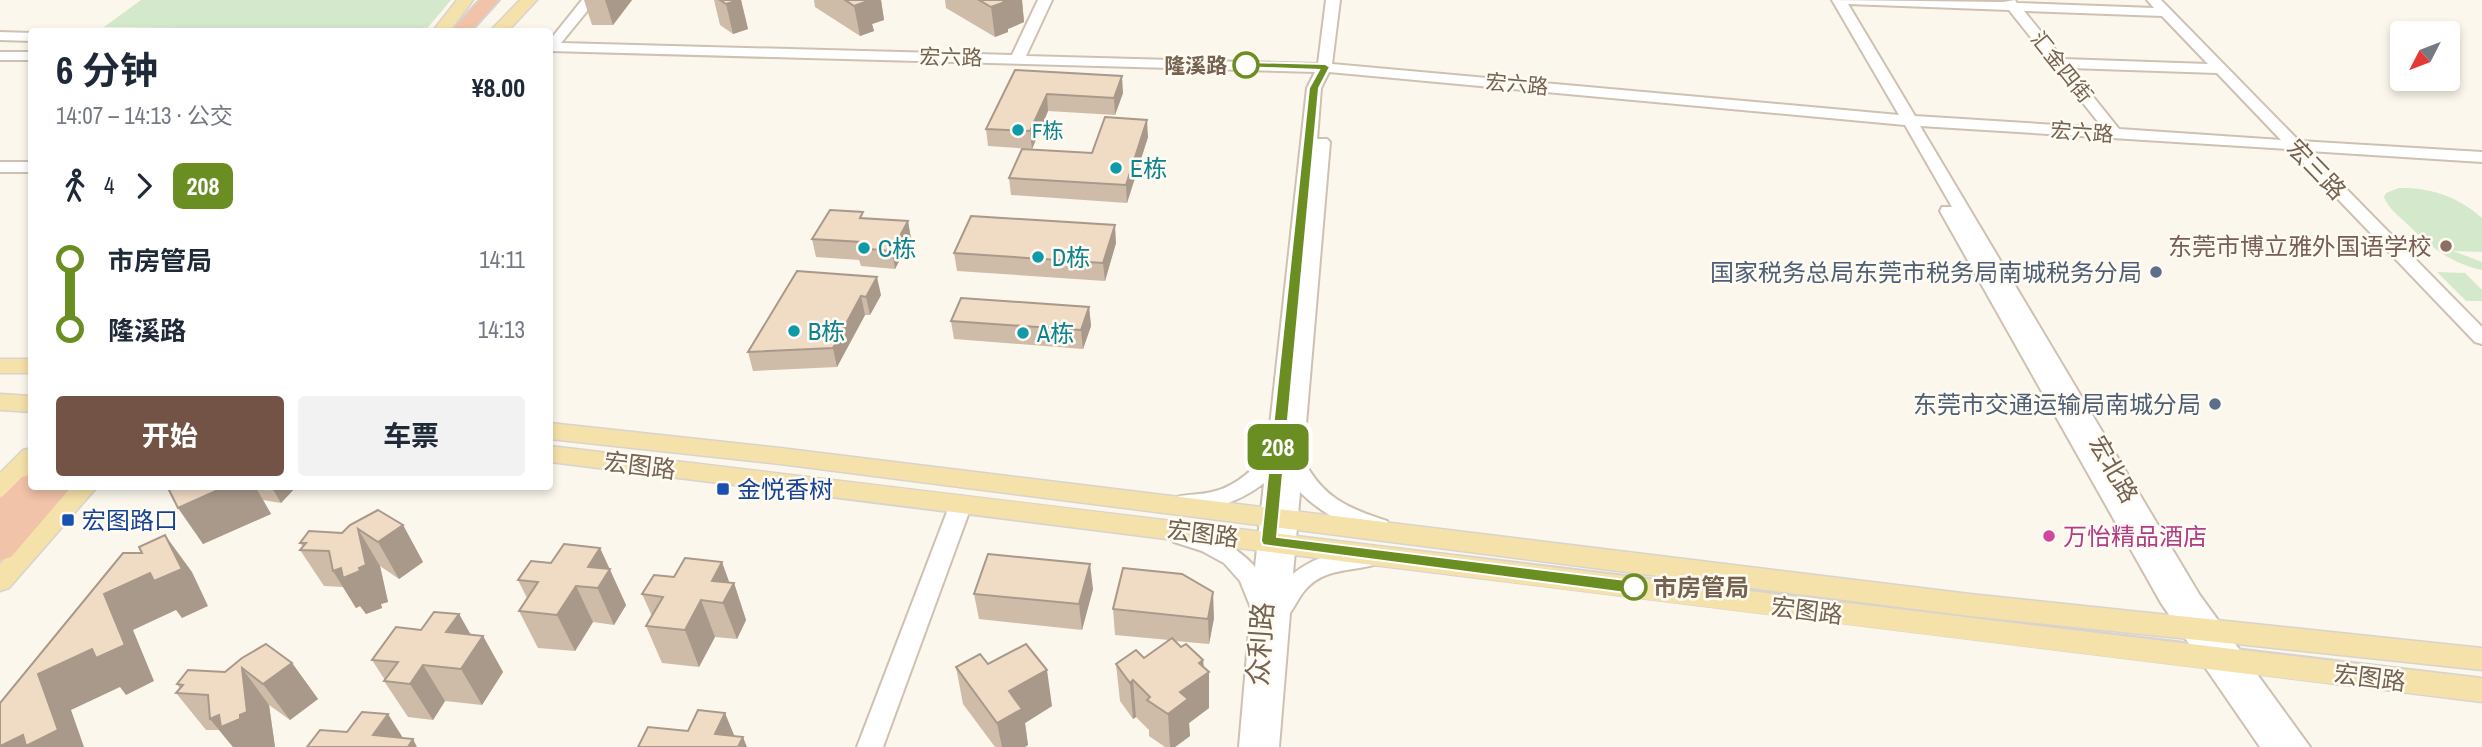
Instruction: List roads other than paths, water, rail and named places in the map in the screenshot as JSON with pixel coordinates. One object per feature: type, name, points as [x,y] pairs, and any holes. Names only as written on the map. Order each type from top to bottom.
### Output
[{"type":"highway","points":[[463,28],[490,0]]},
{"type":"highway","points":[[482,28],[506,0]]},
{"type":"highway","points":[[0,517],[28,488]]},
{"type":"highway","points":[[0,549],[54,490]]},
{"type":"main road","points":[[443,28],[465,0]]},
{"type":"main road","points":[[501,28],[529,0]]},
{"type":"main road","points":[[0,366],[28,366]]},
{"type":"main road","points":[[1,393],[28,381]]},
{"type":"main road","points":[[1,393],[28,390]]},
{"type":"main road","points":[[1,393],[28,400]]},
{"type":"main road","name":"宏图路","points":[[553,431],[1166,504],[1278,530]]},
{"type":"main road","name":"宏图路","points":[[553,454],[1154,527],[1278,530],[2482,659]]},
{"type":"main road","points":[[0,488],[28,460]]},
{"type":"main road","points":[[0,581],[82,490]]},
{"type":"main road","name":"宏图路","points":[[1393,544],[2224,660],[2482,690]]},
{"type":"street","points":[[553,46],[589,0]]},
{"type":"street","points":[[1017,59],[1045,0]]},
{"type":"street","points":[[1329,71],[1333,0]]},
{"type":"street","points":[[1278,530],[1314,88],[1329,71],[1342,0]]},
{"type":"street","name":"宏北路","points":[[1828,0],[1905,123]]},
{"type":"street","points":[[1839,0],[2011,3],[2165,12]]},
{"type":"street","name":"宏北路","points":[[1839,0],[2169,597],[2202,629],[2224,660],[2297,747]]},
{"type":"street","name":"宏三路","points":[[2154,0],[2482,338]]},
{"type":"street","name":"汇金四街","points":[[2011,3],[2115,134]]},
{"type":"street","points":[[0,36],[28,37]]},
{"type":"street","points":[[0,47],[28,47]]},
{"type":"street","name":"宏六路","points":[[553,50],[1017,59],[1329,71],[1905,123],[2482,157]]},
{"type":"street","name":"宏六路","points":[[553,50],[1329,71]]},
{"type":"street","points":[[0,56],[28,56]]},
{"type":"street","points":[[2059,63],[2221,69]]},
{"type":"street","name":"宏六路","points":[[1905,123],[2115,134],[2482,164]]},
{"type":"street","points":[[0,167],[28,167]]},
{"type":"street","points":[[1166,504],[1192,502],[1238,492],[1254,482],[1285,454]]},
{"type":"street","points":[[1285,454],[1307,488],[1329,505],[1393,544]]},
{"type":"street","points":[[870,747],[961,504]]},
{"type":"street","points":[[1154,527],[1202,542],[1228,554],[1244,567],[1271,615],[1306,573],[1393,544]]},
{"type":"street","name":"众利路","points":[[1266,747],[1271,615],[1278,530]]},
{"type":"street","name":"众利路","points":[[1252,747],[1271,615]]},
{"type":"street","name":"宏北路","points":[[2224,660],[2274,747]]},
{"type":"place","name":"隆溪路","points":[[1246,65]]},
{"type":"place","name":"F栋","points":[[1018,130]]},
{"type":"place","name":"E栋","points":[[1116,168]]},
{"type":"place","name":"东莞市博立雅外国语学校","points":[[2446,246]]},
{"type":"place","name":"C栋","points":[[864,248]]},
{"type":"place","name":"D栋","points":[[1038,257]]},
{"type":"place","name":"国家税务总局东莞市税务局南城税务分局","points":[[2156,272]]},
{"type":"place","name":"B栋","points":[[794,331]]},
{"type":"place","name":"A栋","points":[[1023,333]]},
{"type":"place","name":"东莞市交通运输局南城分局","points":[[2215,404]]},
{"type":"place","name":"金悦香树","points":[[723,489]]},
{"type":"place","name":"宏图路口","points":[[68,520]]},
{"type":"place","name":"万怡精品酒店","points":[[2049,536]]},
{"type":"place","name":"市房管局","points":[[1634,587]]}]
